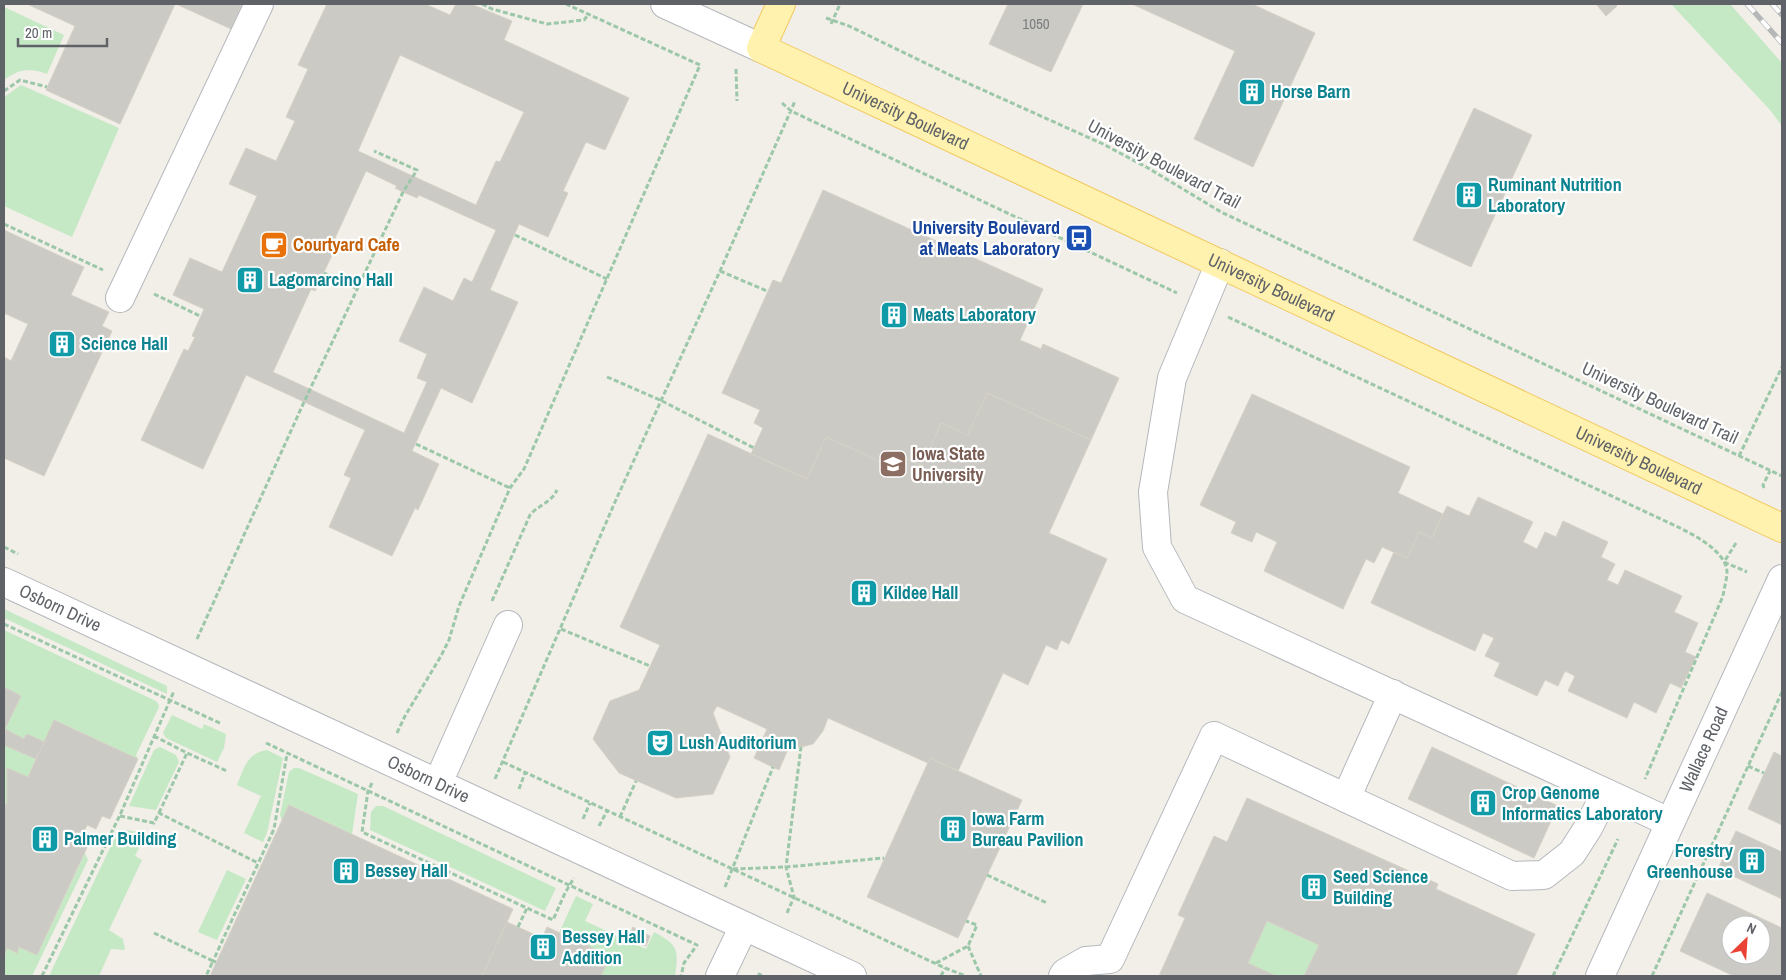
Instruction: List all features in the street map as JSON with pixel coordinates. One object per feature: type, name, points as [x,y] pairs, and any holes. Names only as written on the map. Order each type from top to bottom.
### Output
[{"type":"main road","points":[[761,48],[781,4]]},
{"type":"main road","name":"University Boulevard","points":[[761,48],[1782,528]]},
{"type":"street","points":[[120,298],[259,4]]},
{"type":"street","points":[[665,4],[761,48]]},
{"type":"street","points":[[1220,263],[1172,378],[1153,492],[1157,547],[1185,599],[1669,822]]},
{"type":"street","name":"Wallace Road","points":[[1600,976],[1782,579]]},
{"type":"street","name":"Osborn Drive","points":[[4,582],[852,976]]},
{"type":"street","points":[[438,784],[508,625]]},
{"type":"street","points":[[1346,798],[1394,694]]},
{"type":"street","points":[[1063,976],[1086,961],[1110,959],[1214,736],[1512,876],[1544,875],[1572,853],[1588,828],[1606,793]]},
{"type":"street","points":[[720,976],[744,926]]},
{"type":"path","points":[[482,4],[492,9],[547,24],[584,20],[589,14]]},
{"type":"path","points":[[398,730],[404,716],[449,640],[459,606],[510,488],[524,469],[700,65],[566,4]]},
{"type":"path","points":[[830,24],[840,4]]},
{"type":"path","name":"University Boulevard Trail","points":[[826,18],[1102,144],[1148,168],[1222,212],[1782,476]]},
{"type":"path","points":[[4,91],[20,80],[47,87]]},
{"type":"path","points":[[492,786],[615,502],[662,401],[795,101]]},
{"type":"path","points":[[782,103],[791,111],[1202,305],[1678,526],[1705,541],[1724,562],[1727,570],[1723,596],[1634,805],[1553,976]]},
{"type":"path","points":[[198,638],[304,402],[403,192],[417,170],[374,152]]},
{"type":"path","points":[[515,235],[607,279]]},
{"type":"path","points":[[720,271],[768,291]]},
{"type":"path","points":[[324,273],[358,289]]},
{"type":"path","points":[[1739,456],[1782,367]]},
{"type":"path","points":[[607,377],[662,401],[754,448]]},
{"type":"path","points":[[416,444],[510,488]]},
{"type":"path","points":[[1763,485],[1770,470]]},
{"type":"path","points":[[1724,562],[1736,543]]},
{"type":"path","points":[[1724,562],[1747,572]]},
{"type":"path","points":[[4,624],[222,724]]},
{"type":"path","points":[[561,629],[650,666]]},
{"type":"path","points":[[1652,976],[1748,766],[1780,701],[1782,692]]},
{"type":"path","points":[[42,976],[120,815],[170,700]]},
{"type":"path","points":[[154,736],[227,771]]},
{"type":"path","points":[[266,743],[697,945],[684,963],[681,976]]},
{"type":"path","points":[[786,915],[794,897],[786,867],[801,747]]},
{"type":"path","points":[[120,815],[120,817],[154,823],[187,753]]},
{"type":"path","points":[[206,976],[215,961],[274,829],[288,754]]},
{"type":"path","points":[[502,762],[945,968],[966,976]]},
{"type":"path","points":[[1748,766],[1764,773]]},
{"type":"path","points":[[722,894],[773,767]]},
{"type":"path","points":[[518,789],[526,773]]},
{"type":"path","points":[[620,818],[636,781]]},
{"type":"path","points":[[368,791],[362,832],[553,920],[570,886]]},
{"type":"path","points":[[583,819],[590,803]]},
{"type":"path","points":[[599,827],[607,811]]},
{"type":"path","points":[[159,813],[258,863]]},
{"type":"path","points":[[733,869],[786,867],[884,858]]},
{"type":"path","points":[[987,875],[1046,903]]},
{"type":"path","points":[[518,927],[527,908]]},
{"type":"path","points":[[935,963],[968,946],[976,925],[966,920]]},
{"type":"path","points":[[154,933],[215,961]]},
{"type":"path","points":[[968,946],[981,976]]},
{"type":"path","points":[[941,976],[945,968]]},
{"type":"path","points":[[758,976],[760,974],[763,976]]},
{"type":"green space","points":[[1671,4],[1730,4],[1782,63],[1782,126],[1770,110]]},
{"type":"green space","points":[[4,7],[64,35],[47,74],[35,70],[24,70],[4,80]]},
{"type":"green space","points":[[21,85],[119,128],[72,237],[4,206],[4,97]]},
{"type":"green space","points":[[4,609],[167,686],[167,694],[4,618]]},
{"type":"green space","points":[[4,630],[158,703],[159,707],[136,755],[138,759],[55,720],[44,742],[24,739],[5,729],[21,696],[4,687]]},
{"type":"green space","points":[[172,715],[202,729],[204,724],[226,734],[224,748],[217,762],[166,738],[163,733]]},
{"type":"green space","points":[[4,745],[36,759],[28,777],[7,768],[7,804],[4,804]]},
{"type":"green space","points":[[160,747],[176,755],[179,762],[156,810],[129,806],[154,750]]},
{"type":"green space","points":[[267,750],[283,758],[267,833],[263,842],[244,833],[261,796],[237,785],[247,762],[255,754]]},
{"type":"green space","points":[[294,768],[299,768],[358,794],[352,834],[290,805],[282,821],[280,815],[289,772]]},
{"type":"green space","points":[[376,806],[383,806],[556,888],[545,911],[370,830],[371,812]]},
{"type":"green space","points":[[119,829],[146,833],[135,856],[142,860],[109,930],[123,939],[125,950],[111,949],[99,976],[49,976]]},
{"type":"green space","points":[[85,853],[88,860],[32,976],[4,976],[4,956],[7,948],[16,953],[19,947],[37,955]]},
{"type":"green space","points":[[227,870],[246,879],[217,940],[198,932]]},
{"type":"green space","points":[[576,896],[593,904],[585,921],[646,949],[654,932],[668,941],[675,949],[676,954],[675,976],[601,976],[609,956],[559,933]]},
{"type":"green space","points":[[1267,921],[1319,945],[1304,976],[1276,976],[1248,963]]},
{"type":"building","points":[[27,4],[175,4],[120,124],[46,90],[75,26]]},
{"type":"building","points":[[176,4],[242,4],[231,29]]},
{"type":"building","name":"Lagomarcino Hall","points":[[327,4],[425,4],[450,15],[456,4],[471,4],[512,21],[504,40],[629,98],[605,150],[586,142],[563,191],[568,193],[548,237],[519,224],[490,290],[518,302],[472,403],[441,388],[412,451],[439,464],[418,510],[415,508],[392,556],[329,527],[351,478],[344,475],[365,430],[246,375],[203,469],[141,440],[184,349],[188,351],[195,337],[192,336],[204,309],[173,295],[190,258],[222,272],[257,196],[229,184],[246,148],[276,161],[295,121],[286,117],[308,69],[298,65]],"holes":[[[400,55],[524,112],[500,162],[496,161],[476,205],[358,151]],[[366,171],[397,186],[395,188],[403,192],[417,198],[419,195],[496,230],[472,282],[464,278],[453,301],[424,287],[399,341],[427,354],[417,378],[427,382],[404,433],[273,372],[311,289],[315,291],[333,253],[329,251]]]},
{"type":"building","points":[[1008,4],[1083,4],[1051,72],[989,44]]},
{"type":"building","name":"Horse Barn","points":[[1132,4],[1252,4],[1315,33],[1253,167],[1194,139],[1235,51]]},
{"type":"building","points":[[1596,4],[1615,4],[1617,6],[1606,16]]},
{"type":"building","name":"Ruminant Nutrition Laboratory","points":[[1474,108],[1532,135],[1471,267],[1413,240]]},
{"type":"building","name":"Meats Laboratory","points":[[823,190],[1043,289],[1020,340],[1041,349],[1043,344],[1119,378],[1091,440],[987,393],[968,435],[941,423],[922,466],[907,459],[901,471],[826,437],[807,479],[751,454],[763,428],[754,423],[760,410],[722,393],[773,280],[781,283]]},
{"type":"building","name":"Science Hall","points":[[4,230],[84,267],[71,295],[109,312],[102,326],[112,331],[44,476],[4,458],[4,357],[11,361],[28,324],[4,313]]},
{"type":"building","name":"Kildee Hall","points":[[987,393],[1091,440],[1049,533],[1107,559],[1069,644],[1061,640],[1057,650],[1046,645],[1028,685],[1003,673],[958,771],[930,758],[928,763],[828,718],[823,731],[813,744],[789,747],[779,770],[754,758],[767,729],[717,706],[713,713],[730,757],[713,794],[676,798],[619,773],[593,739],[610,701],[639,690],[660,645],[620,627],[708,434],[807,479],[826,437],[901,471],[907,459],[922,466],[941,423],[968,435]]},
{"type":"building","points":[[1252,394],[1410,467],[1398,493],[1443,514],[1432,538],[1419,532],[1407,558],[1382,547],[1374,563],[1366,559],[1343,609],[1264,571],[1277,542],[1256,532],[1252,542],[1231,533],[1236,522],[1200,505]]},
{"type":"building","points":[[1478,497],[1533,522],[1523,542],[1537,549],[1545,532],[1556,537],[1563,521],[1608,542],[1601,557],[1615,564],[1607,580],[1618,585],[1625,570],[1682,596],[1674,612],[1698,623],[1685,652],[1696,657],[1681,688],[1670,683],[1656,713],[1634,702],[1627,718],[1568,691],[1575,676],[1565,671],[1558,686],[1545,680],[1537,696],[1494,676],[1500,663],[1485,656],[1494,638],[1483,633],[1475,651],[1371,603],[1394,552],[1407,558],[1419,532],[1432,538],[1447,506],[1469,516]]},
{"type":"building","points":[[4,687],[21,696],[4,731]]},
{"type":"building","name":"Palmer Building","points":[[54,720],[138,759],[110,819],[102,816],[96,829],[87,825],[82,837],[90,841],[37,955],[19,947],[17,953],[7,948],[4,956],[4,804],[7,804],[7,768],[28,777]]},
{"type":"building","points":[[5,729],[24,739],[27,734],[44,742],[36,759],[4,745]]},
{"type":"building","name":"Crop Genome Informatics Laboratory","points":[[1432,747],[1558,806],[1534,858],[1408,799]]},
{"type":"building","name":"Forestry Greenhouse","points":[[1774,752],[1782,756],[1782,825],[1748,809]]},
{"type":"building","name":"Iowa Farm Bureau Pavilion","points":[[930,758],[1022,800],[958,938],[867,897]]},
{"type":"building","name":"Seed Science Building","points":[[1247,798],[1438,884],[1436,889],[1535,934],[1516,976],[1304,976],[1319,945],[1267,921],[1248,963],[1276,976],[1159,976],[1185,918],[1178,915],[1214,836],[1227,842]]},
{"type":"building","name":"Bessey Hall","points":[[289,805],[513,909],[482,976],[210,976]]},
{"type":"building","name":"Forestry Greenhouse","points":[[1736,831],[1782,852],[1782,899],[1718,869]]},
{"type":"building","points":[[1707,893],[1754,915],[1721,915],[1721,965],[1771,965],[1771,923],[1782,928],[1782,976],[1734,976],[1680,951]]},
{"type":"building","name":"Bessey Hall Addition","points":[[507,922],[542,938],[547,927],[610,956],[601,976],[482,976]]},
{"type":"building","points":[[633,927],[650,936],[646,946],[628,938]]},
{"type":"railway","points":[[1747,4],[1782,43]]},
{"type":"railway","points":[[1772,4],[1782,15]]},
{"type":"place","name":"Horse Barn","points":[[1252,92]]},
{"type":"place","name":"Ruminant Nutrition Laboratory","points":[[1469,195]]},
{"type":"place","name":"University Boulevard at Meats Laboratory","points":[[1079,238]]},
{"type":"place","name":"Courtyard Cafe","points":[[274,245]]},
{"type":"place","name":"Lagomarcino Hall","points":[[250,280]]},
{"type":"place","name":"Meats Laboratory","points":[[894,315]]},
{"type":"place","name":"Science Hall","points":[[62,344]]},
{"type":"place","name":"Iowa State University","points":[[893,464]]},
{"type":"place","name":"Kildee Hall","points":[[864,593]]},
{"type":"place","name":"Lush Auditorium","points":[[660,743]]},
{"type":"place","name":"Crop Genome Informatics Laboratory","points":[[1483,803]]},
{"type":"place","name":"Iowa Farm Bureau Pavilion","points":[[953,829]]},
{"type":"place","name":"Palmer Building","points":[[45,839]]},
{"type":"place","name":"Forestry Greenhouse","points":[[1752,861]]},
{"type":"place","name":"Bessey Hall","points":[[346,871]]},
{"type":"place","name":"Seed Science Building","points":[[1314,887]]},
{"type":"place","name":"Bessey Hall Addition","points":[[543,947]]}]
